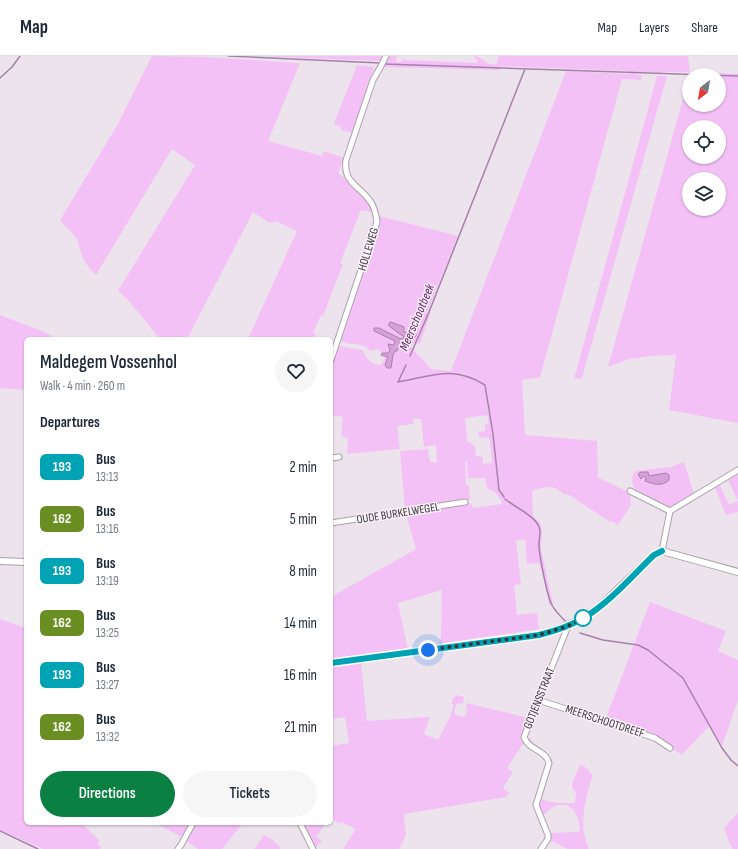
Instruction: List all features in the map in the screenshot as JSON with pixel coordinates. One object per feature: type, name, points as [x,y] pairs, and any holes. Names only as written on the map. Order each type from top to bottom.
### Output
[{"type":"street","name":"HOLLEWEG","points":[[333,354],[377,222],[376,212],[371,202],[346,173],[346,160],[373,80],[386,56]]},
{"type":"street","points":[[333,458],[339,457]]},
{"type":"street","points":[[662,551],[670,511],[738,470]]},
{"type":"street","points":[[630,491],[670,511]]},
{"type":"street","name":"OUDE BURKELWEGEL","points":[[333,523],[465,502]]},
{"type":"street","points":[[333,663],[539,635],[568,626],[584,618],[600,606],[654,555],[662,551],[738,572]]},
{"type":"street","points":[[0,561],[24,562]]},
{"type":"street","name":"GOTJENSSTRAAT","points":[[541,849],[548,839],[548,835],[536,805],[549,763],[546,756],[527,743],[524,738],[568,626]]},
{"type":"street","name":"MEERSCHOOTDREEF","points":[[538,700],[655,738],[670,748]]},
{"type":"street","points":[[178,849],[192,825]]},
{"type":"street","points":[[301,825],[313,849]]},
{"type":"shaded area","points":[[152,56],[204,57],[300,63],[268,141],[322,156],[324,151],[344,158],[338,173],[363,197],[372,212],[361,210],[340,263],[343,264],[323,316],[321,315],[313,333],[316,334],[315,337],[249,337],[297,231],[276,221],[270,223],[253,212],[188,337],[158,337],[128,300],[118,291],[195,165],[172,149],[96,275],[89,268],[82,256],[77,239],[60,220],[118,124]]},
{"type":"shaded area","points":[[255,56],[384,56],[382,61]]},
{"type":"shaded area","points":[[388,56],[397,56],[396,62],[402,62],[402,60],[476,63],[478,62],[473,56],[476,56],[490,64],[497,64],[499,56],[688,56],[690,68],[682,68],[682,72],[636,72],[635,75],[642,75],[641,80],[622,79],[540,377],[522,380],[525,435],[597,441],[597,477],[630,493],[631,505],[618,525],[612,521],[610,522],[569,495],[564,494],[555,488],[546,487],[534,490],[532,493],[533,516],[540,523],[542,529],[541,550],[553,604],[549,605],[545,582],[539,563],[527,564],[525,539],[516,541],[521,584],[514,585],[517,615],[537,613],[539,629],[439,644],[441,636],[442,590],[398,603],[408,650],[333,660],[333,596],[416,549],[406,514],[471,503],[473,508],[502,504],[497,494],[487,489],[485,478],[468,478],[467,462],[465,461],[466,485],[469,485],[470,500],[405,511],[400,451],[428,449],[430,462],[437,462],[436,445],[424,447],[421,419],[413,419],[413,424],[397,426],[400,449],[347,454],[348,438],[341,436],[343,417],[333,415],[333,362],[338,346],[363,350],[370,361],[378,365],[381,365],[385,357],[388,356],[385,365],[391,367],[393,355],[400,344],[412,339],[415,334],[404,332],[404,327],[392,322],[394,330],[405,337],[404,338],[401,339],[379,328],[374,331],[395,341],[394,345],[391,344],[390,350],[385,353],[378,349],[370,351],[365,346],[349,344],[341,340],[342,332],[379,221],[379,216],[458,236],[427,313],[430,314],[420,344],[413,343],[411,347],[431,369],[451,371],[566,71],[629,74],[627,71],[500,66],[500,70],[384,67]],"holes":[[[487,415],[489,424],[485,424],[485,431],[479,432],[479,437],[488,438],[490,440],[492,463],[483,464],[483,457],[476,456],[475,446],[467,442],[465,418]]]},
{"type":"shaded area","points":[[357,65],[374,67],[353,133],[341,130],[341,127],[334,124]]},
{"type":"shaded area","points":[[726,73],[738,74],[738,423],[669,410],[676,355],[650,356],[629,359],[608,367],[682,103],[682,112],[726,112]]},
{"type":"shaded area","points":[[657,76],[667,76],[582,378],[574,379]]},
{"type":"shaded area","points":[[0,315],[54,337],[24,337],[24,390],[0,388]]},
{"type":"shaded area","points":[[391,322],[404,327],[404,332],[416,334],[416,336],[400,344],[397,351],[395,351],[393,355],[391,368],[387,368],[385,365],[388,357],[381,355],[382,353],[388,353],[390,350],[388,344],[394,345],[395,341],[374,331],[374,328],[379,328],[401,339],[404,338],[389,326],[389,323]]},
{"type":"shaded area","points":[[684,462],[694,494],[671,508],[643,495],[634,487],[632,482],[633,473],[636,471],[671,467]]},
{"type":"shaded area","points":[[641,472],[648,472],[649,476],[666,473],[669,475],[669,480],[663,484],[651,483],[645,481],[646,478],[644,476],[641,479],[638,474]]},
{"type":"shaded area","points":[[738,474],[738,501],[728,480]]},
{"type":"shaded area","points":[[720,485],[729,505],[738,501],[738,512],[726,515],[715,488]]},
{"type":"shaded area","points":[[650,602],[726,631],[718,651],[738,660],[738,700],[722,746],[709,726],[682,755],[655,736],[606,718]]},
{"type":"shaded area","points":[[0,619],[24,628],[24,825],[83,825],[100,841],[97,843],[101,847],[100,849],[43,849],[0,830]]},
{"type":"shaded area","points":[[361,663],[367,721],[430,717],[424,734],[438,740],[449,719],[454,705],[451,704],[456,695],[464,697],[463,704],[459,703],[456,705],[454,712],[459,716],[465,716],[467,712],[467,703],[528,718],[527,720],[531,722],[527,737],[532,740],[533,744],[529,747],[523,744],[507,768],[513,772],[503,788],[509,793],[506,797],[404,814],[406,835],[399,849],[343,849],[356,829],[341,822],[340,824],[333,819],[333,746],[349,743],[345,717],[333,719],[333,667]]},
{"type":"shaded area","points":[[580,765],[584,766],[593,775],[585,802],[583,822],[589,849],[568,849],[551,841],[551,833],[580,831],[578,820],[574,811],[571,807],[561,805],[553,807],[542,815],[538,806],[539,798],[557,803],[575,803],[576,792],[573,790],[572,784]]},
{"type":"shaded area","points":[[738,813],[738,849],[733,849],[724,828]]},
{"type":"shaded area","points":[[159,825],[190,825],[185,835],[180,836]]},
{"type":"shaded area","points":[[195,825],[241,825],[222,849],[198,849],[186,841]]},
{"type":"shaded area","points":[[308,825],[325,825],[316,837],[322,841],[315,848],[305,827]]},
{"type":"shaded area","points":[[264,835],[273,840],[281,849],[254,849]]},
{"type":"waterway","points":[[0,78],[12,67],[20,56]]},
{"type":"waterway","points":[[228,56],[380,63]]},
{"type":"waterway","points":[[384,64],[738,76]]},
{"type":"waterway","name":"Meerschootbeek","points":[[410,356],[429,312],[525,69]]},
{"type":"waterway","name":"Meerschootbeek","points":[[406,365],[398,382],[432,375],[452,374],[463,375],[485,385],[493,434],[499,490],[504,497]]},
{"type":"waterway","name":"Meerschootbeek","points":[[505,499],[531,517],[539,526],[540,552],[548,594],[553,607],[566,622]]},
{"type":"waterway","name":"Meerschootbeek","points":[[580,633],[603,640],[638,645],[648,650],[683,678],[722,748],[731,760],[738,766]]},
{"type":"waterway","points":[[0,831],[38,849]]},
{"type":"bus line","name":"193","points":[[333,663],[539,635],[568,626],[592,613],[654,555],[662,551]]},
{"type":"route","points":[[428,650],[539,635],[568,626],[583,618]]}]
